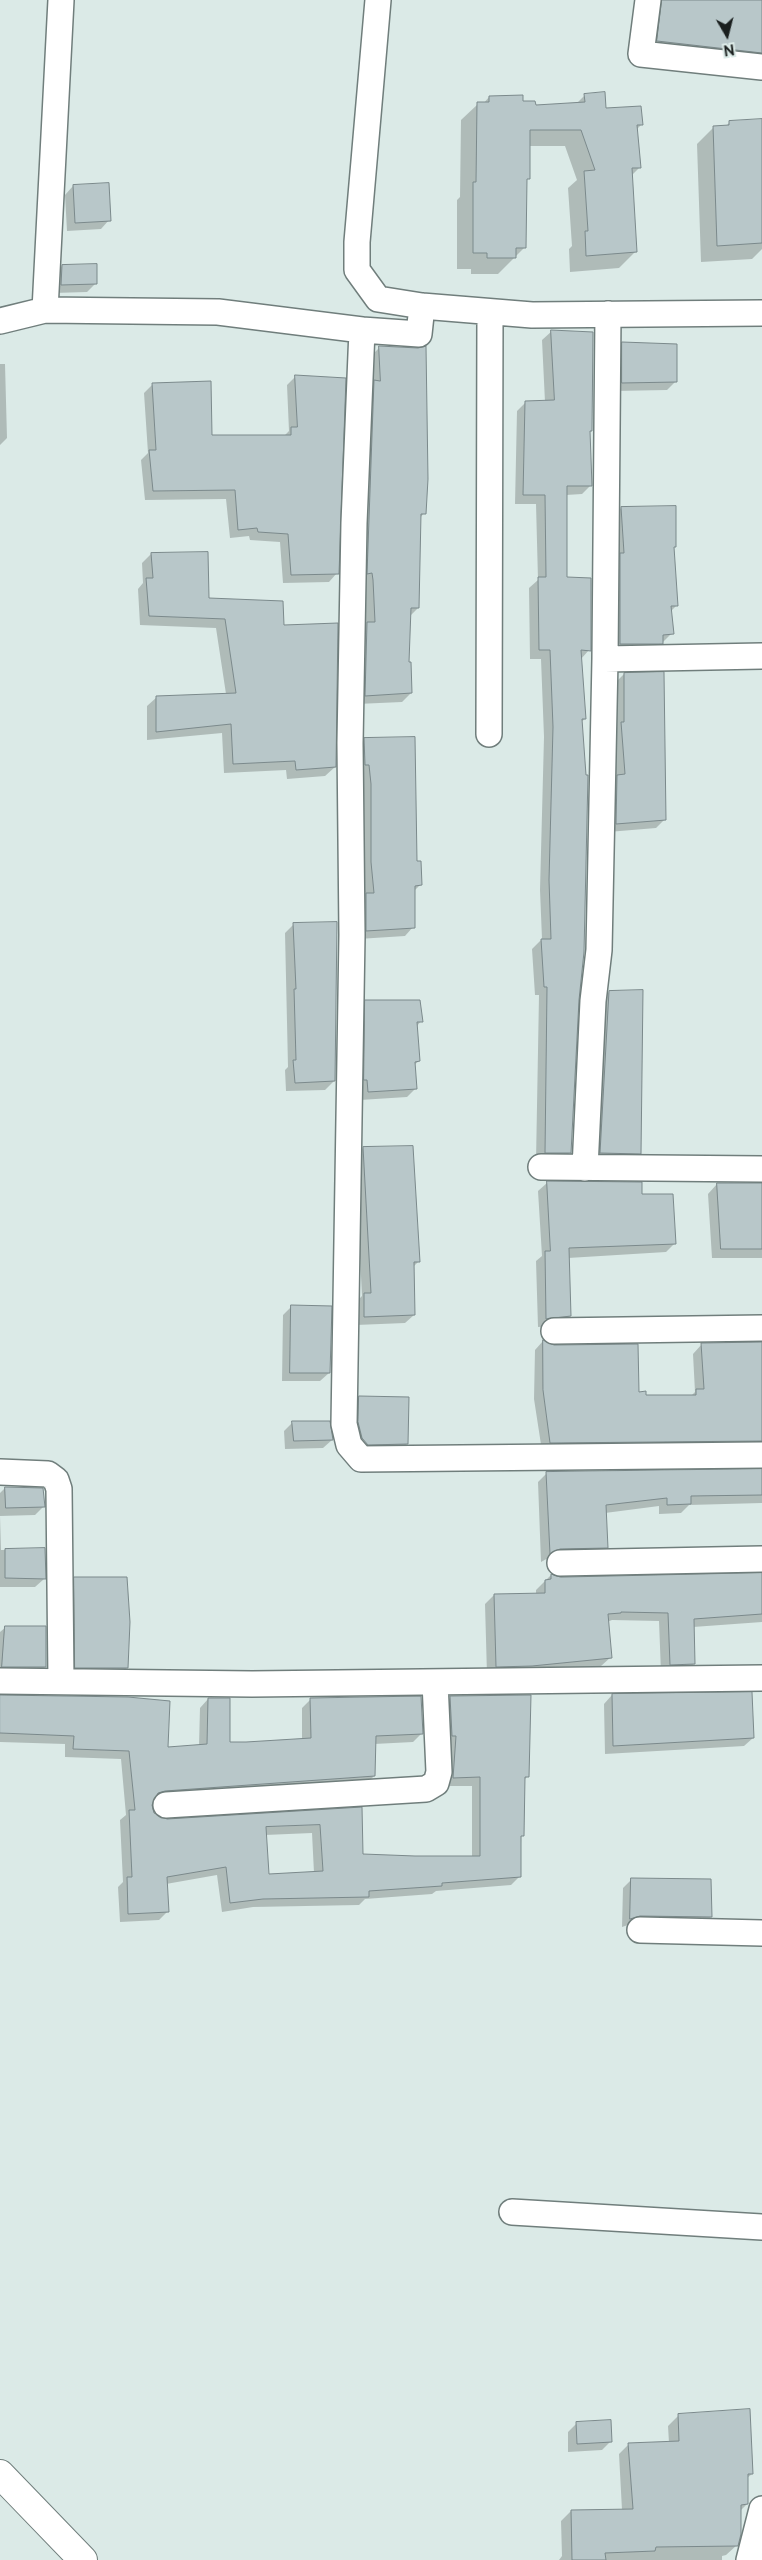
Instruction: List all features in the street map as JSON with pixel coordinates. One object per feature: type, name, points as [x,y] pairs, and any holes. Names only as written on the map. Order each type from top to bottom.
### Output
[{"type":"street","points":[[45,310],[61,0]]},
{"type":"street","points":[[378,0],[357,242],[357,270],[378,299],[422,306],[490,312],[608,314],[762,313]]},
{"type":"street","points":[[648,0],[641,54],[762,67]]},
{"type":"street","points":[[0,321],[45,310],[218,312],[362,330],[418,334],[422,306]]},
{"type":"street","points":[[489,734],[490,312]]},
{"type":"street","points":[[585,1168],[593,1001],[599,950],[605,659],[608,314]]},
{"type":"street","points":[[362,330],[354,523],[350,743],[352,935],[344,1424],[349,1445],[361,1459],[762,1455]]},
{"type":"street","points":[[605,659],[762,656]]},
{"type":"street","points":[[541,1167],[762,1169]]},
{"type":"street","points":[[554,1331],[762,1328]]},
{"type":"street","points":[[0,1472],[48,1474],[56,1480],[59,1489],[61,1682]]},
{"type":"street","points":[[560,1563],[762,1559]]},
{"type":"street","points":[[0,1681],[252,1684],[762,1678]]},
{"type":"street","points":[[166,1805],[426,1789],[436,1783],[438,1772],[435,1682]]},
{"type":"street","points":[[640,1930],[762,1933]]},
{"type":"street","points":[[512,2212],[762,2227]]},
{"type":"street","points":[[0,2474],[83,2560]]},
{"type":"street","points":[[749,2560],[762,2509]]},
{"type":"building","points":[[662,0],[762,0],[762,53],[657,41]]},
{"type":"building","points":[[605,92],[606,108],[641,106],[643,125],[637,125],[641,168],[632,168],[637,252],[586,256],[585,231],[588,231],[584,171],[595,170],[581,130],[530,130],[530,179],[527,179],[526,248],[516,248],[516,258],[487,258],[487,253],[473,253],[473,182],[476,182],[477,102],[489,102],[489,96],[523,95],[523,101],[535,101],[536,105],[585,102],[584,94]]},
{"type":"building","points":[[762,119],[762,243],[717,246],[713,126],[729,125],[729,121]]},
{"type":"building","points":[[109,183],[111,221],[75,223],[73,185]]},
{"type":"building","points":[[97,264],[97,284],[61,285],[62,265]]},
{"type":"building","points":[[551,330],[593,332],[592,431],[590,431],[592,486],[567,486],[567,577],[591,578],[591,651],[581,650],[586,719],[582,719],[586,775],[588,775],[584,952],[579,1000],[571,1153],[545,1153],[547,987],[544,987],[541,939],[551,939],[549,880],[553,727],[550,650],[539,650],[538,577],[546,577],[545,495],[523,495],[525,401],[554,400]]},
{"type":"building","points":[[622,342],[677,344],[677,382],[622,383]]},
{"type":"building","points":[[379,346],[418,348],[426,346],[428,479],[426,514],[421,514],[419,608],[411,608],[409,662],[411,662],[412,693],[365,696],[367,622],[375,622],[372,573],[367,574],[374,380],[380,381]]},
{"type":"building","points":[[295,375],[346,378],[339,574],[291,575],[288,534],[258,532],[257,528],[238,530],[235,490],[153,491],[149,450],[156,450],[152,383],[211,381],[212,435],[291,435],[291,427],[297,427]]},
{"type":"building","points":[[676,506],[676,547],[674,547],[678,606],[671,606],[674,634],[663,635],[663,644],[620,644],[620,553],[624,553],[621,507]]},
{"type":"building","points":[[208,552],[209,598],[283,601],[284,625],[338,623],[336,767],[296,770],[295,761],[233,764],[231,724],[156,732],[156,696],[236,693],[225,619],[149,616],[146,578],[153,578],[151,553]]},
{"type":"building","points":[[664,672],[666,820],[616,824],[617,775],[625,774],[621,722],[624,722],[624,673]]},
{"type":"building","points":[[415,737],[417,861],[421,861],[422,885],[415,886],[415,928],[366,931],[366,893],[374,893],[371,862],[371,784],[369,765],[365,765],[364,738]]},
{"type":"building","points":[[337,922],[335,1081],[295,1083],[293,1060],[296,1060],[294,989],[296,989],[293,923]]},
{"type":"building","points":[[643,990],[641,1154],[600,1153],[609,991]]},
{"type":"building","points":[[365,1000],[420,1000],[423,1022],[417,1022],[420,1061],[415,1062],[417,1089],[368,1092],[367,1080],[364,1080]]},
{"type":"building","points":[[413,1146],[420,1262],[414,1262],[415,1315],[364,1317],[364,1293],[371,1293],[363,1147]]},
{"type":"building","points":[[547,1181],[642,1182],[642,1194],[673,1194],[676,1244],[569,1248],[571,1316],[546,1319],[545,1251],[550,1251]]},
{"type":"building","points":[[717,1183],[762,1183],[762,1249],[721,1249]]},
{"type":"building","points":[[291,1305],[332,1306],[330,1373],[290,1373]]},
{"type":"building","points":[[543,1340],[554,1345],[638,1344],[639,1392],[646,1391],[646,1395],[696,1395],[696,1389],[704,1389],[701,1343],[762,1342],[762,1441],[550,1443],[543,1390]]},
{"type":"building","points":[[359,1396],[409,1397],[408,1444],[368,1445],[362,1438],[358,1422]]},
{"type":"building","points":[[292,1421],[330,1421],[333,1440],[294,1441]]},
{"type":"building","points":[[762,1469],[762,1495],[691,1496],[691,1504],[667,1505],[667,1498],[606,1505],[608,1548],[560,1549],[550,1554],[546,1472]]},
{"type":"building","points":[[5,1487],[43,1488],[45,1507],[6,1508]]},
{"type":"building","points":[[45,1548],[46,1579],[5,1578],[5,1549]]},
{"type":"building","points":[[762,1573],[762,1614],[694,1619],[695,1664],[670,1665],[668,1613],[621,1612],[608,1614],[612,1658],[532,1666],[496,1667],[494,1594],[545,1593],[545,1580],[551,1579],[551,1574],[560,1577]]},
{"type":"building","points":[[74,1577],[127,1577],[130,1622],[128,1668],[75,1668]]},
{"type":"building","points":[[5,1626],[46,1626],[46,1667],[2,1667]]},
{"type":"building","points":[[752,1692],[754,1738],[613,1746],[612,1694]]},
{"type":"building","points":[[0,1695],[128,1697],[170,1701],[168,1747],[207,1744],[208,1698],[230,1698],[230,1742],[246,1742],[311,1738],[310,1698],[421,1696],[423,1734],[376,1736],[375,1776],[165,1791],[158,1793],[152,1805],[154,1813],[167,1819],[362,1807],[363,1854],[480,1856],[480,1777],[453,1778],[456,1736],[452,1736],[450,1696],[531,1695],[529,1777],[525,1777],[524,1836],[521,1836],[521,1877],[442,1883],[442,1886],[369,1891],[369,1897],[263,1899],[230,1903],[226,1867],[167,1877],[169,1912],[128,1914],[127,1877],[132,1877],[129,1810],[135,1810],[129,1751],[73,1749],[74,1736],[0,1733]],"holes":[[[320,1825],[323,1871],[269,1874],[266,1827]]]},
{"type":"building","points":[[631,1878],[711,1879],[712,1917],[640,1916],[630,1919]]},
{"type":"building","points":[[750,2409],[753,2474],[748,2474],[748,2504],[741,2505],[741,2534],[738,2546],[656,2547],[655,2551],[605,2553],[606,2560],[572,2560],[571,2510],[633,2509],[628,2443],[679,2441],[678,2414]]},
{"type":"building","points":[[611,2420],[612,2442],[577,2444],[576,2422]]}]
